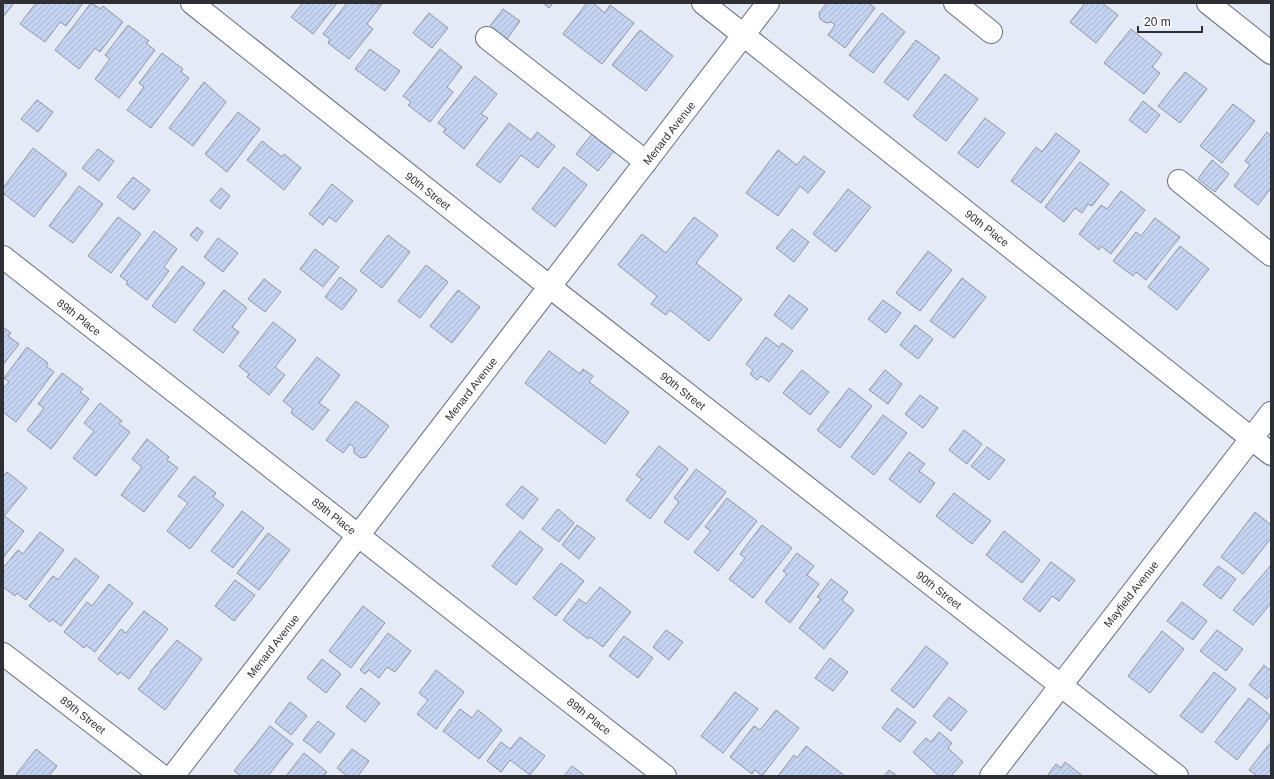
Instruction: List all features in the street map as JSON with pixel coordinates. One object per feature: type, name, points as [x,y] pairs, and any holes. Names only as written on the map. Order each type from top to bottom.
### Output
[{"type":"street","name":"90th Street","points":[[192,3],[550,287],[1177,776]]},
{"type":"street","name":"90th Place","points":[[703,3],[1271,454]]},
{"type":"street","name":"Menard Avenue","points":[[173,776],[768,3]]},
{"type":"street","points":[[955,3],[991,32]]},
{"type":"street","points":[[1208,3],[1271,53]]},
{"type":"street","points":[[487,38],[646,162]]},
{"type":"street","points":[[1179,181],[1271,255]]},
{"type":"street","name":"89th Place","points":[[3,257],[665,776]]},
{"type":"street","name":"Mayfield Avenue","points":[[991,776],[1271,413]]},
{"type":"street","name":"89th Street","points":[[3,654],[162,776]]},
{"type":"building","points":[[3,3],[14,3],[3,17]]},
{"type":"building","points":[[36,3],[83,3],[66,26],[60,22],[45,42],[20,24]]},
{"type":"building","points":[[91,3],[101,9],[103,6],[123,22],[100,52],[95,48],[79,69],[55,50]]},
{"type":"building","points":[[303,3],[337,3],[313,34],[291,17]]},
{"type":"building","points":[[347,3],[382,4],[367,24],[373,29],[349,59],[328,43],[330,39],[323,34]]},
{"type":"building","points":[[543,3],[553,3],[549,8]]},
{"type":"building","points":[[587,3],[593,3],[605,13],[610,5],[634,23],[602,64],[563,34]]},
{"type":"building","points":[[827,3],[868,3],[875,8],[845,48],[828,35],[835,25],[831,22],[826,23],[820,19],[819,13]]},
{"type":"building","points":[[1085,3],[1102,3],[1118,15],[1096,43],[1070,22]]},
{"type":"building","points":[[503,9],[520,21],[507,39],[490,26]]},
{"type":"building","points":[[429,13],[448,28],[432,48],[413,33]]},
{"type":"building","points":[[882,13],[905,32],[873,73],[849,55]]},
{"type":"building","points":[[128,25],[149,41],[146,43],[155,50],[119,98],[95,79],[110,59],[105,55]]},
{"type":"building","points":[[1131,29],[1162,54],[1152,67],[1160,73],[1144,94],[1104,63]]},
{"type":"building","points":[[640,30],[673,56],[646,91],[612,65]]},
{"type":"building","points":[[916,40],[940,58],[908,100],[884,82]]},
{"type":"building","points":[[370,49],[400,71],[385,91],[355,69]]},
{"type":"building","points":[[440,49],[462,67],[447,87],[453,92],[430,122],[408,105],[411,102],[403,96]]},
{"type":"building","points":[[162,53],[183,69],[181,72],[189,78],[151,128],[127,110],[144,87],[139,83]]},
{"type":"building","points":[[1185,72],[1207,89],[1180,123],[1158,106]]},
{"type":"building","points":[[945,74],[978,99],[946,141],[913,116]]},
{"type":"building","points":[[475,76],[497,94],[481,114],[488,118],[464,149],[443,132],[446,129],[438,123]]},
{"type":"building","points":[[204,82],[226,102],[193,146],[169,128]]},
{"type":"building","points":[[37,100],[53,112],[38,132],[21,119]]},
{"type":"building","points":[[1143,101],[1160,115],[1146,133],[1129,120]]},
{"type":"building","points":[[1233,104],[1255,121],[1222,163],[1200,146]]},
{"type":"building","points":[[238,112],[260,129],[227,172],[205,154]]},
{"type":"building","points":[[985,118],[1005,133],[978,168],[958,153]]},
{"type":"building","points":[[509,123],[531,140],[537,132],[555,146],[538,168],[521,155],[500,183],[476,165]]},
{"type":"building","points":[[1267,132],[1271,136],[1271,188],[1258,205],[1234,186],[1250,165],[1245,161]]},
{"type":"building","points":[[1056,133],[1080,151],[1041,203],[1011,181],[1036,147],[1042,152]]},
{"type":"building","points":[[592,134],[614,151],[598,171],[576,154]]},
{"type":"building","points":[[262,141],[282,157],[284,154],[301,168],[284,190],[247,160]]},
{"type":"building","points":[[33,148],[67,174],[34,217],[3,193],[3,188]]},
{"type":"building","points":[[98,149],[114,161],[99,181],[82,168]]},
{"type":"building","points":[[778,150],[797,165],[804,156],[825,172],[808,193],[800,186],[778,216],[746,193]]},
{"type":"building","points":[[1212,160],[1229,174],[1215,192],[1198,179]]},
{"type":"building","points":[[1080,162],[1109,184],[1092,206],[1088,204],[1082,213],[1075,208],[1064,222],[1045,207]]},
{"type":"building","points":[[564,167],[587,185],[555,227],[532,209]]},
{"type":"building","points":[[133,177],[150,190],[134,210],[117,197]]},
{"type":"building","points":[[332,184],[353,201],[336,222],[329,217],[323,225],[309,214]]},
{"type":"building","points":[[79,186],[103,204],[73,243],[49,226]]},
{"type":"building","points":[[221,188],[230,196],[220,209],[210,201]]},
{"type":"building","points":[[848,189],[871,207],[836,252],[813,234]]},
{"type":"building","points":[[1121,191],[1145,210],[1111,254],[1101,246],[1099,250],[1079,234],[1101,205],[1107,209]]},
{"type":"building","points":[[118,217],[141,234],[111,273],[88,256]]},
{"type":"building","points":[[694,217],[718,235],[696,263],[742,299],[709,341],[670,310],[666,315],[651,304],[657,296],[618,265],[642,234],[666,253]]},
{"type":"building","points":[[1155,218],[1180,237],[1146,280],[1136,272],[1133,276],[1113,261],[1136,232],[1141,236]]},
{"type":"building","points":[[197,227],[203,232],[197,241],[190,235]]},
{"type":"building","points":[[792,229],[809,242],[794,262],[776,248]]},
{"type":"building","points":[[154,231],[177,249],[164,267],[169,271],[147,300],[126,284],[128,282],[120,276]]},
{"type":"building","points":[[388,235],[410,252],[382,288],[360,271]]},
{"type":"building","points":[[218,238],[238,253],[223,272],[204,257]]},
{"type":"building","points":[[1180,246],[1209,269],[1177,310],[1148,287]]},
{"type":"building","points":[[315,249],[339,267],[323,287],[300,269]]},
{"type":"building","points":[[928,251],[952,270],[920,311],[896,293]]},
{"type":"building","points":[[426,265],[448,282],[420,318],[398,301]]},
{"type":"building","points":[[182,266],[205,283],[175,323],[152,306]]},
{"type":"building","points":[[340,277],[357,290],[342,310],[325,297]]},
{"type":"building","points":[[962,278],[986,297],[954,338],[930,321]]},
{"type":"building","points":[[264,279],[281,292],[265,312],[248,299]]},
{"type":"building","points":[[224,290],[247,308],[232,327],[239,332],[223,353],[193,330]]},
{"type":"building","points":[[458,290],[480,307],[452,343],[430,326]]},
{"type":"building","points":[[789,295],[808,309],[792,329],[774,315]]},
{"type":"building","points":[[883,300],[901,313],[886,333],[868,319]]},
{"type":"building","points":[[273,322],[296,340],[275,367],[285,375],[269,395],[247,377],[249,374],[239,366]]},
{"type":"building","points":[[915,325],[933,339],[918,359],[900,345]]},
{"type":"building","points":[[3,327],[11,333],[8,336],[19,344],[3,365]]},
{"type":"building","points":[[766,337],[779,347],[782,343],[793,351],[769,382],[761,376],[757,380],[750,374],[753,370],[746,364]]},
{"type":"building","points":[[27,347],[48,363],[46,366],[54,372],[16,422],[3,412],[3,389],[9,382],[4,378]]},
{"type":"building","points":[[549,351],[580,374],[583,369],[593,376],[589,382],[629,412],[605,444],[525,383]]},
{"type":"building","points":[[317,357],[340,375],[319,403],[329,410],[313,430],[291,413],[293,409],[283,401]]},
{"type":"building","points":[[802,370],[829,392],[810,415],[783,393]]},
{"type":"building","points":[[885,370],[902,384],[888,404],[869,390]]},
{"type":"building","points":[[62,373],[83,389],[80,392],[89,399],[51,449],[27,430],[44,408],[38,404]]},
{"type":"building","points":[[849,388],[872,406],[840,448],[817,430]]},
{"type":"building","points":[[920,395],[938,408],[923,428],[905,414]]},
{"type":"building","points":[[356,401],[389,426],[366,457],[361,458],[354,453],[354,447],[350,444],[343,453],[326,440]]},
{"type":"building","points":[[100,403],[122,421],[119,424],[130,432],[96,476],[73,458],[94,431],[84,423]]},
{"type":"building","points":[[883,415],[907,433],[874,475],[851,457]]},
{"type":"building","points":[[964,430],[982,444],[967,464],[949,450]]},
{"type":"building","points":[[147,439],[169,457],[167,460],[178,468],[144,512],[121,495],[142,467],[132,459]]},
{"type":"building","points":[[659,446],[688,469],[650,519],[626,500],[642,479],[636,475]]},
{"type":"building","points":[[987,447],[1005,460],[989,480],[971,466]]},
{"type":"building","points":[[909,452],[925,464],[919,471],[935,483],[920,503],[889,479]]},
{"type":"building","points":[[696,469],[726,492],[688,540],[664,522],[679,502],[674,498]]},
{"type":"building","points":[[7,472],[27,488],[5,515],[3,513],[3,477]]},
{"type":"building","points":[[194,476],[216,493],[213,497],[224,505],[190,549],[167,531],[188,503],[178,496]]},
{"type":"building","points":[[522,486],[538,499],[523,519],[506,505]]},
{"type":"building","points":[[954,493],[991,521],[972,544],[936,516]]},
{"type":"building","points":[[727,498],[757,521],[718,571],[694,552],[711,531],[705,527]]},
{"type":"building","points":[[558,509],[574,523],[559,542],[542,529]]},
{"type":"building","points":[[242,511],[264,528],[233,568],[211,551]]},
{"type":"building","points":[[1255,512],[1271,525],[1271,538],[1243,574],[1221,557]]},
{"type":"building","points":[[3,515],[24,531],[3,558]]},
{"type":"building","points":[[577,525],[595,538],[579,559],[562,545]]},
{"type":"building","points":[[762,525],[792,548],[753,598],[729,579],[745,558],[740,554]]},
{"type":"building","points":[[520,531],[543,549],[516,585],[492,566]]},
{"type":"building","points":[[1004,531],[1040,560],[1022,583],[986,555]]},
{"type":"building","points":[[40,532],[64,550],[26,600],[17,593],[15,596],[3,587],[3,568],[18,550],[23,554]]},
{"type":"building","points":[[268,533],[290,550],[259,590],[237,573]]},
{"type":"building","points":[[797,553],[814,566],[807,575],[819,584],[790,623],[765,602],[787,574],[783,571]]},
{"type":"building","points":[[75,558],[99,577],[61,626],[52,619],[50,622],[29,606],[53,576],[58,580]]},
{"type":"building","points":[[1051,562],[1075,580],[1059,601],[1052,596],[1040,612],[1023,599]]},
{"type":"building","points":[[561,563],[584,581],[556,616],[533,598]]},
{"type":"building","points":[[1271,565],[1271,603],[1253,625],[1233,610]]},
{"type":"building","points":[[1218,566],[1236,579],[1221,599],[1203,585]]},
{"type":"building","points":[[831,579],[848,592],[842,600],[854,610],[824,649],[799,628],[821,599],[817,597]]},
{"type":"building","points":[[235,580],[255,595],[234,621],[215,606]]},
{"type":"building","points":[[109,584],[133,603],[95,652],[86,645],[84,648],[64,632],[87,602],[92,606]]},
{"type":"building","points":[[600,587],[631,612],[603,647],[590,637],[588,639],[563,620],[579,599],[586,604]]},
{"type":"building","points":[[1182,602],[1207,621],[1193,640],[1167,621]]},
{"type":"building","points":[[363,606],[385,623],[351,668],[329,651]]},
{"type":"building","points":[[144,611],[168,629],[129,679],[120,672],[118,675],[98,659],[121,629],[126,633]]},
{"type":"building","points":[[666,630],[683,642],[669,660],[653,647]]},
{"type":"building","points":[[1217,630],[1243,649],[1226,671],[1200,651]]},
{"type":"building","points":[[1162,631],[1184,649],[1150,693],[1128,676]]},
{"type":"building","points":[[388,633],[411,651],[395,672],[387,667],[379,678],[369,670],[365,674],[360,670]]},
{"type":"building","points":[[624,636],[653,658],[638,678],[609,656]]},
{"type":"building","points":[[177,640],[202,659],[165,710],[138,689]]},
{"type":"building","points":[[926,646],[948,663],[914,708],[891,690]]},
{"type":"building","points":[[830,658],[848,672],[833,691],[815,678]]},
{"type":"building","points":[[322,659],[341,674],[326,693],[307,678]]},
{"type":"building","points":[[1264,665],[1271,671],[1271,694],[1267,699],[1249,685]]},
{"type":"building","points":[[436,670],[464,692],[436,729],[417,714],[428,700],[419,693]]},
{"type":"building","points":[[1214,672],[1236,689],[1202,733],[1180,716]]},
{"type":"building","points":[[361,688],[380,703],[365,722],[346,707]]},
{"type":"building","points":[[735,692],[758,709],[723,753],[701,736]]},
{"type":"building","points":[[949,697],[967,711],[951,731],[933,716]]},
{"type":"building","points":[[1249,698],[1271,716],[1237,760],[1215,742]]},
{"type":"building","points":[[290,702],[307,716],[291,735],[275,722]]},
{"type":"building","points":[[897,708],[916,722],[900,742],[882,728]]},
{"type":"building","points":[[460,709],[472,718],[478,710],[502,730],[479,759],[443,731]]},
{"type":"building","points":[[776,710],[799,728],[762,776],[755,770],[752,774],[730,757],[754,726],[760,730]]},
{"type":"building","points":[[318,721],[335,734],[320,753],[303,740]]},
{"type":"building","points":[[270,726],[293,744],[268,776],[241,776],[234,771]]},
{"type":"building","points":[[939,732],[952,743],[948,748],[963,762],[951,776],[939,776],[913,752],[926,738],[931,742]]},
{"type":"building","points":[[520,737],[545,756],[530,775],[510,760],[501,772],[487,761],[501,742],[510,749]]},
{"type":"building","points":[[1271,742],[1271,776],[1257,776],[1249,770]]},
{"type":"building","points":[[806,746],[845,776],[778,776],[794,755],[797,758]]},
{"type":"building","points":[[36,749],[57,766],[49,776],[15,776]]},
{"type":"building","points":[[352,749],[369,761],[358,776],[347,776],[337,768]]},
{"type":"building","points":[[304,753],[327,772],[324,776],[286,776]]},
{"type":"building","points":[[1065,762],[1083,776],[1047,776],[1056,764],[1061,768]]},
{"type":"building","points":[[572,766],[585,776],[564,776]]},
{"type":"building","points":[[889,770],[897,776],[884,776]]}]
